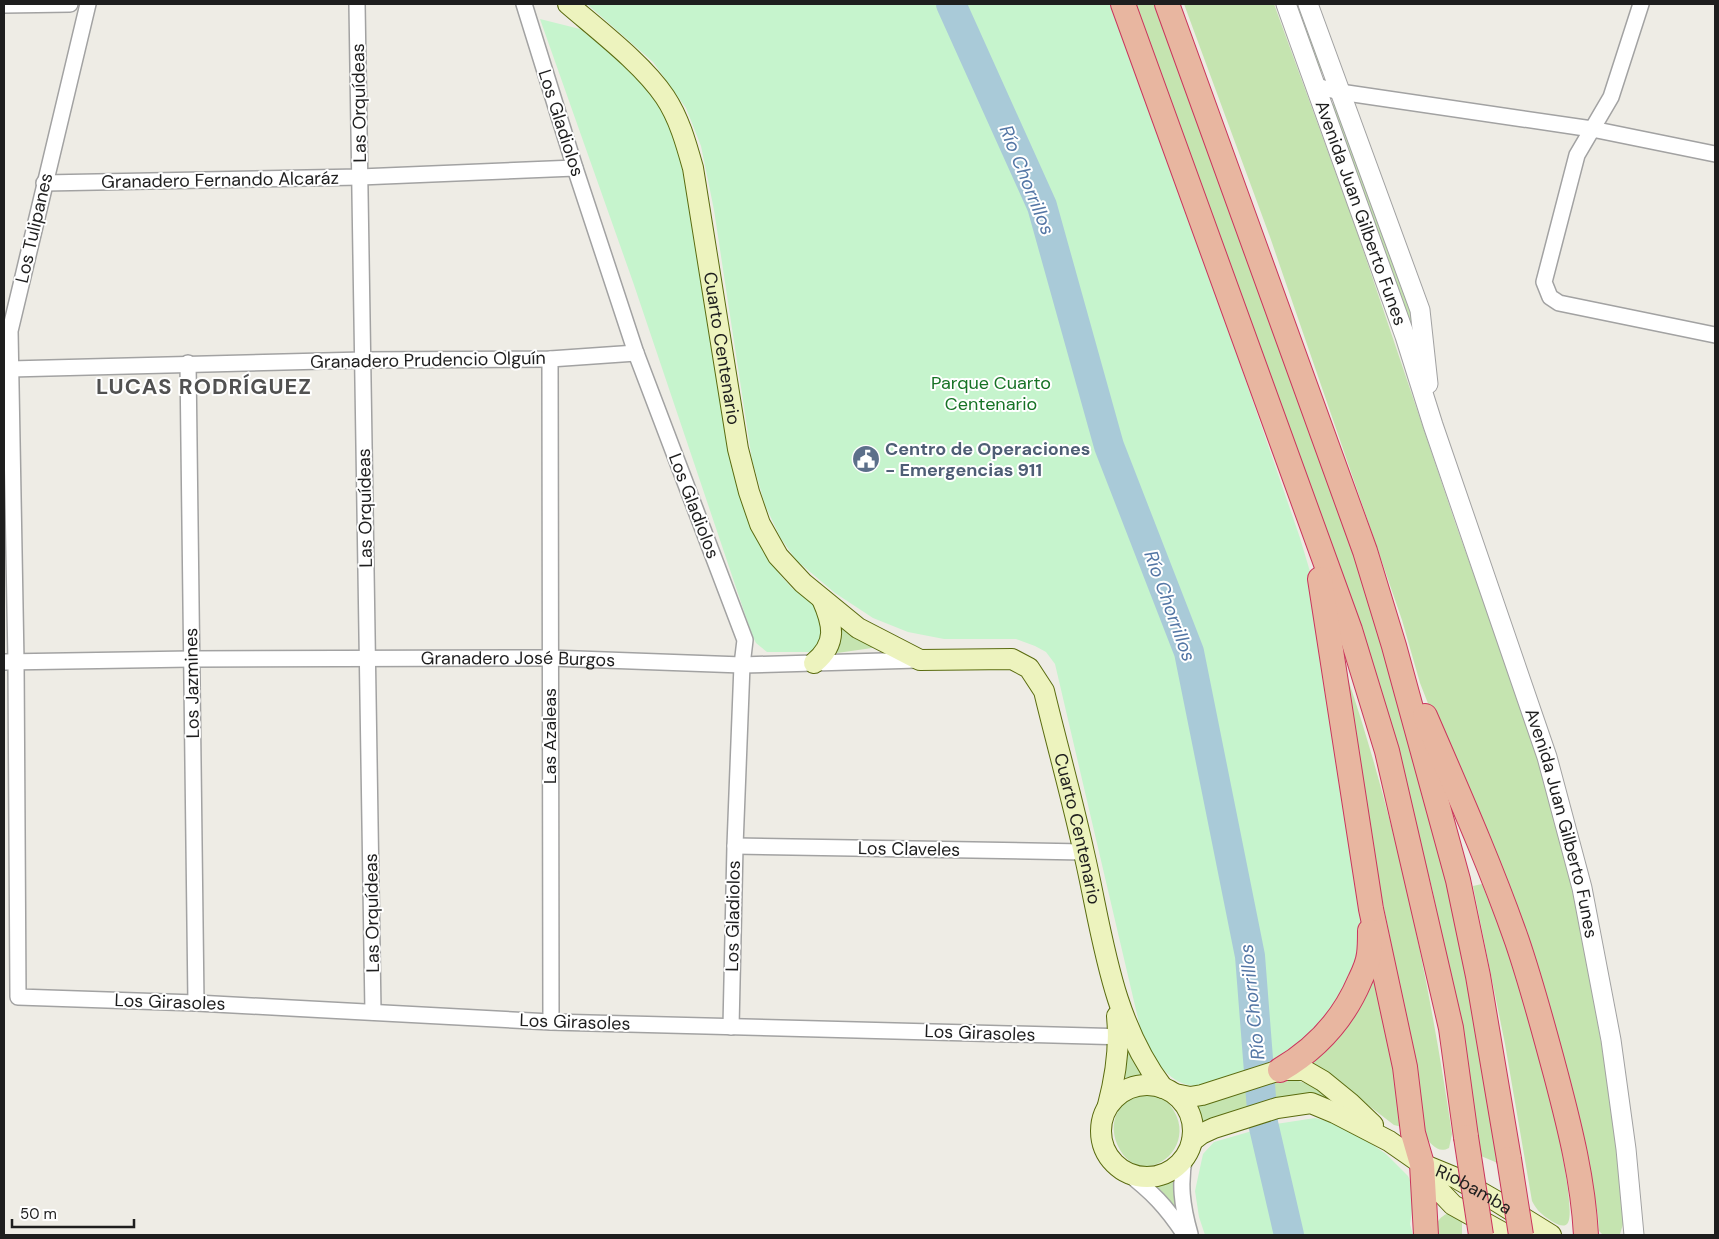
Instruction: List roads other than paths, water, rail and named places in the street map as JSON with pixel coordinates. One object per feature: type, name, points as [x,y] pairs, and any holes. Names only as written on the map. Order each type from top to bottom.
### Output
[{"type":"highway","points":[[1123,4],[1350,630],[1387,751],[1451,1028],[1481,1235]]},
{"type":"highway","points":[[1166,4],[1365,551],[1394,646],[1458,880],[1478,976],[1521,1235]]},
{"type":"highway","points":[[1310,521],[1372,910],[1405,1067],[1413,1133],[1422,1164],[1426,1235]]},
{"type":"highway","points":[[1394,646],[1491,871],[1517,942],[1540,1016],[1575,1148],[1584,1205],[1586,1235]]},
{"type":"highway","points":[[1280,1070],[1302,1056],[1319,1041],[1338,1020],[1354,995],[1369,955],[1372,910]]},
{"type":"main road","name":"Cuarto Centenario","points":[[568,4],[638,66],[664,96],[680,125],[693,168],[738,449],[749,492],[760,524],[778,556],[803,583],[858,628],[920,660]]},
{"type":"main road","points":[[814,663],[828,649],[831,637],[831,624],[822,599]]},
{"type":"main road","name":"Granadero José Burgos","points":[[920,660],[1012,659],[1029,668]]},
{"type":"main road","name":"Cuarto Centenario","points":[[1029,668],[1044,691],[1084,852],[1126,1037],[1149,1069],[1169,1091]]},
{"type":"main road","name":"Cuarto Centenario","points":[[1108,1105],[1117,1065],[1126,1037]]},
{"type":"main road","name":"Riobamba","points":[[1169,1091],[1190,1096],[1202,1095],[1280,1070],[1304,1070],[1323,1081],[1350,1103],[1389,1141]]},
{"type":"main road","points":[[1150,1085],[1169,1091],[1184,1103],[1190,1115],[1192,1128],[1188,1148],[1172,1169],[1162,1174],[1150,1177],[1138,1176],[1125,1171],[1114,1163],[1106,1151],[1102,1138],[1101,1124],[1108,1105],[1123,1091],[1136,1086],[1150,1085]]},
{"type":"main road","name":"Riobamba","points":[[1188,1148],[1201,1134],[1214,1128],[1277,1108],[1311,1103],[1335,1112],[1389,1141],[1422,1164],[1456,1178],[1496,1200],[1550,1235]]},
{"type":"main road","name":"Riobamba","points":[[1422,1164],[1434,1185],[1453,1205],[1507,1235]]},
{"type":"street","points":[[4,5],[70,4]]},
{"type":"street","name":"Los Tulipanes","points":[[18,997],[10,662],[10,332],[88,4]]},
{"type":"street","name":"Las Orquídeas","points":[[357,4],[373,1012]]},
{"type":"street","name":"Los Gladiolos","points":[[524,4],[575,168],[636,353],[745,640],[742,665],[734,846],[731,1027]]},
{"type":"street","name":"Avenida Juan Gilberto Funes","points":[[1286,4],[1405,336],[1433,425],[1547,757],[1582,888],[1611,1040],[1626,1148],[1634,1235]]},
{"type":"street","name":"Avenida Juan Gilberto Funes","points":[[1308,4],[1420,310],[1433,425]]},
{"type":"street","points":[[1641,4],[1611,97],[1577,155],[1544,282],[1550,297],[1559,304],[1715,334]]},
{"type":"street","points":[[1316,86],[1340,92],[1592,128],[1715,154]]},
{"type":"street","name":"Granadero Fernando Alcaráz","points":[[44,183],[360,177],[575,168]]},
{"type":"street","name":"Granadero Prudencio Olguín","points":[[10,369],[188,363],[550,359],[636,353]]},
{"type":"street","name":"Las Azaleas","points":[[550,359],[551,1022]]},
{"type":"street","name":"Los Jazmines","points":[[188,363],[196,1003]]},
{"type":"street","name":"Granadero José Burgos","points":[[10,662],[191,659],[550,658],[742,665],[920,660]]},
{"type":"street","name":"Los Claveles","points":[[734,846],[1084,852]]},
{"type":"street","name":"Los Girasoles","points":[[18,997],[196,1003],[551,1022],[1126,1037]]},
{"type":"street","points":[[1188,1148],[1181,1184],[1182,1201],[1190,1235]]},
{"type":"street","points":[[1125,1171],[1153,1193],[1165,1206],[1185,1235]]},
{"type":"waterway","name":"Río Chorrillos","points":[[951,4],[1042,206],[1109,446],[1189,652],[1250,956],[1263,1123],[1289,1235]]},
{"type":"place","name":"Centro de Operaciones - Emergencias 911","points":[[866,459]]},
{"type":"district","name":"LUCAS RODRÍGUEZ","points":[[204,386]]},
{"type":"park label","name":"Parque Cuarto Centenario","points":[[991,393]]}]
